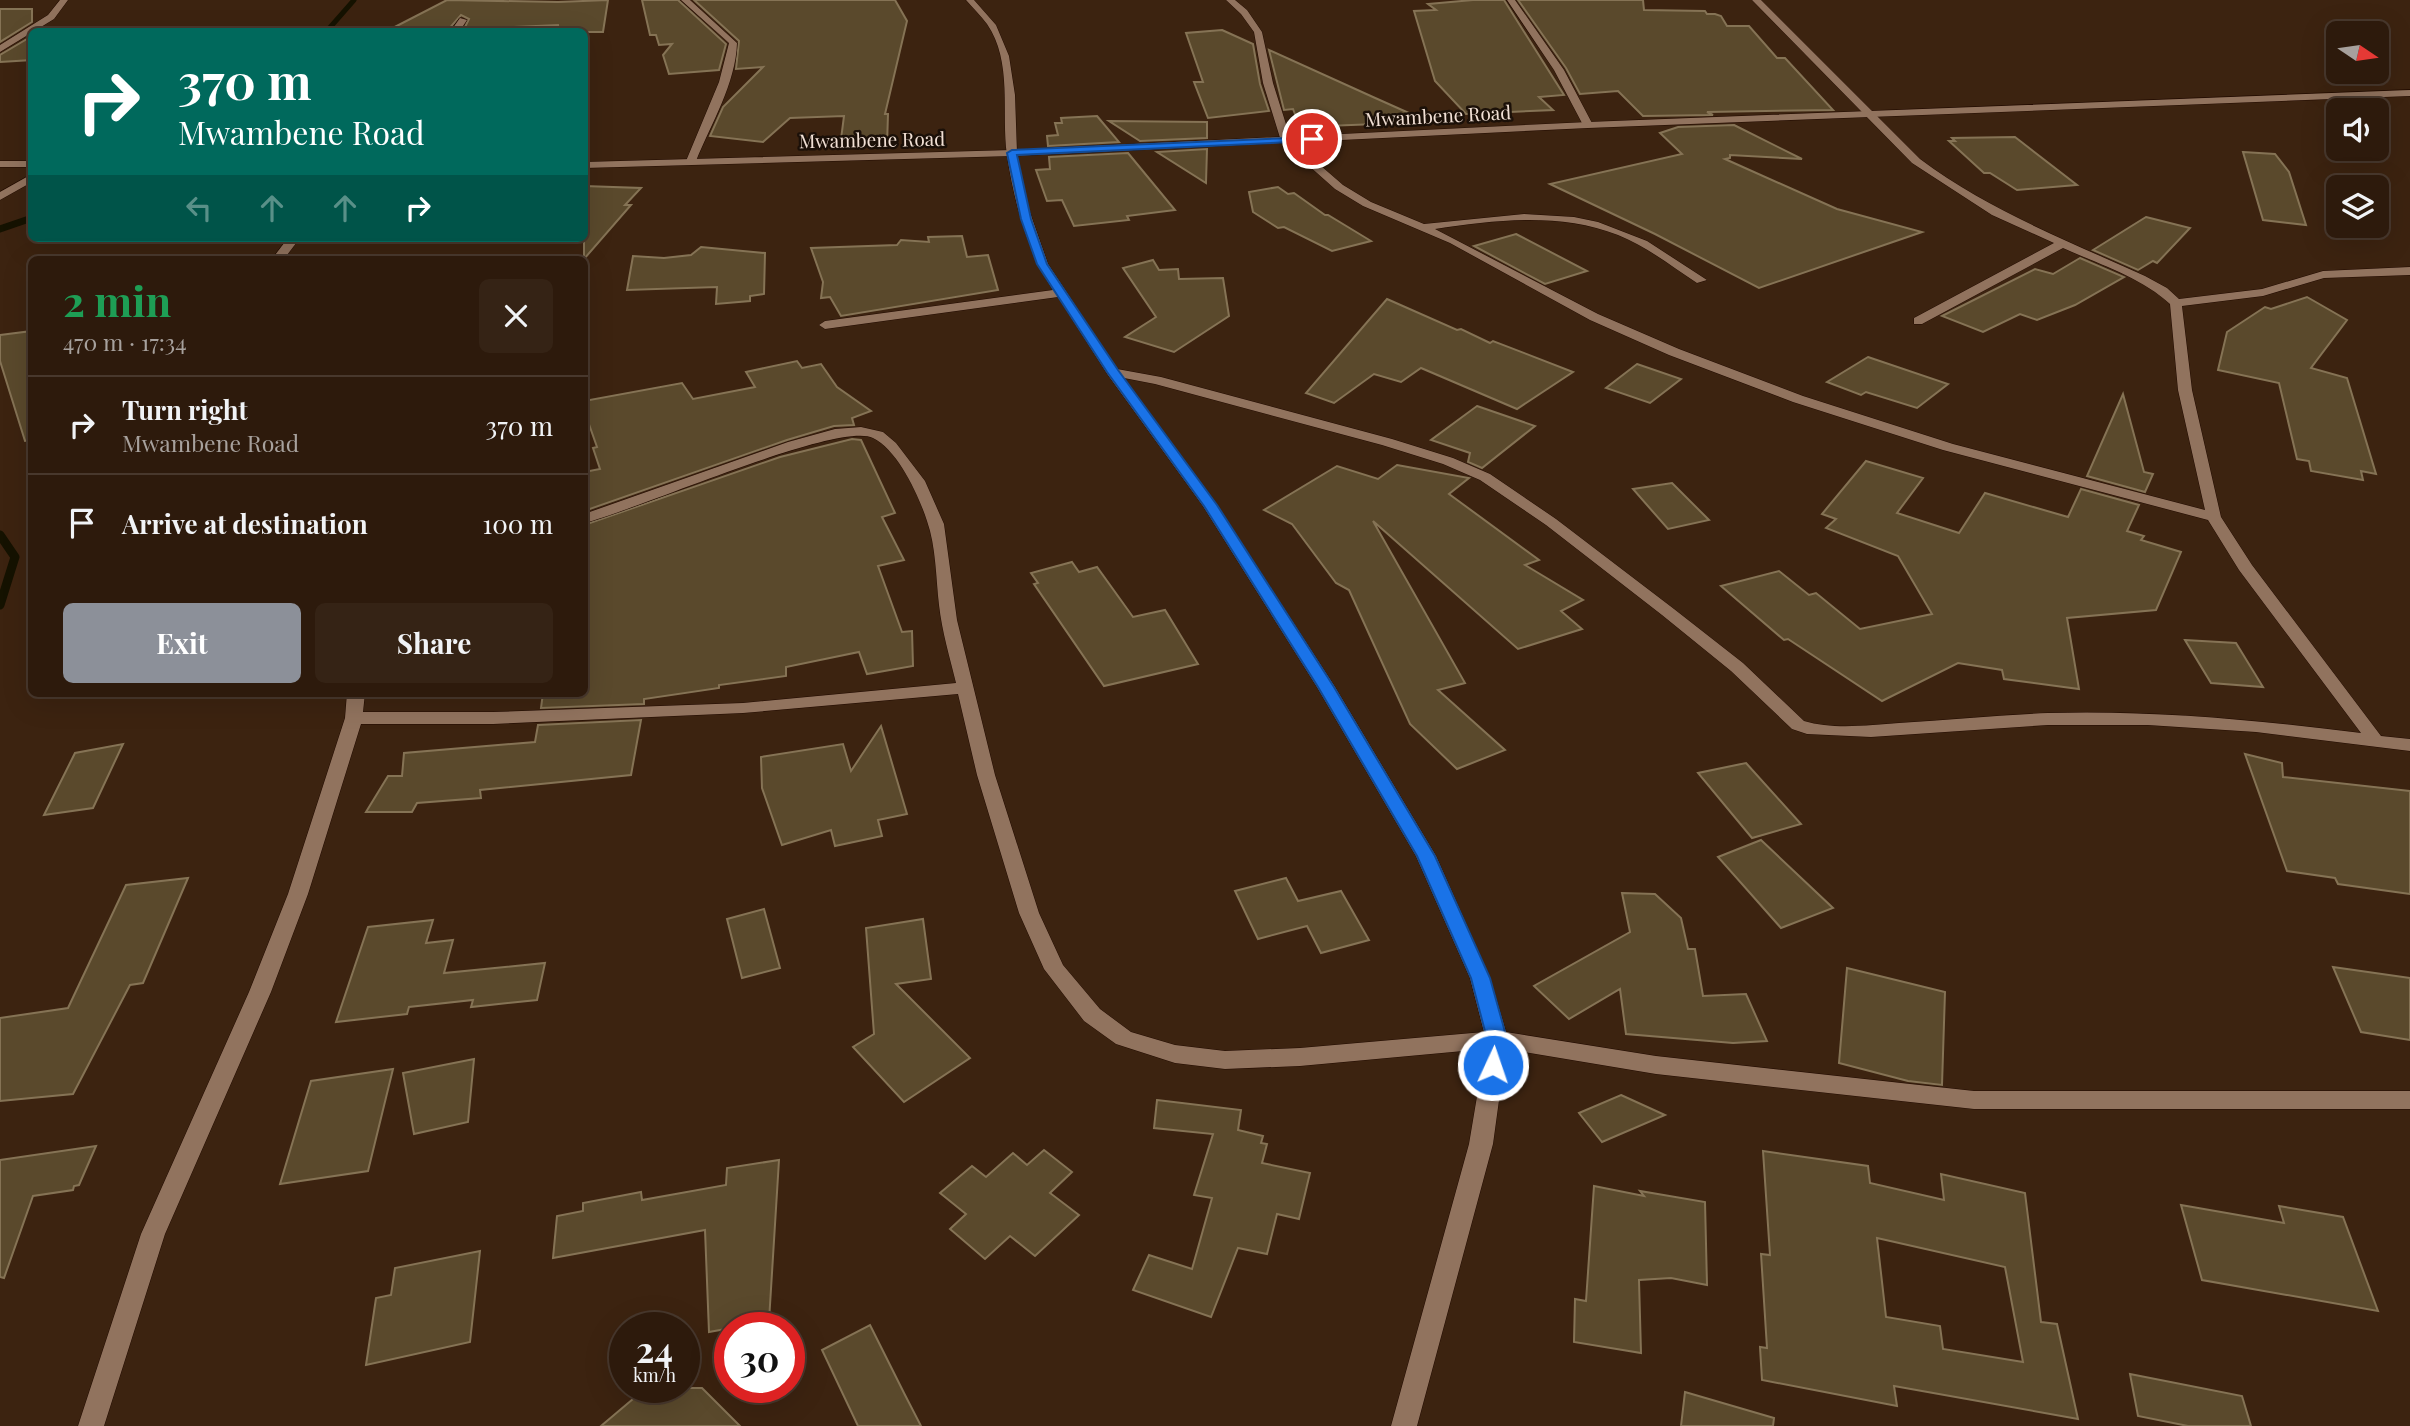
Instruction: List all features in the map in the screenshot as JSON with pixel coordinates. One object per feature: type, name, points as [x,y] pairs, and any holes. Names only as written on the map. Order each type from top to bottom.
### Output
[{"type":"street","points":[[34,28],[51,17],[64,0]]},
{"type":"street","points":[[685,0],[707,22],[726,33],[733,43],[725,77],[691,161]]},
{"type":"street","points":[[970,0],[992,25],[1005,56],[1010,94],[1012,153],[1030,233],[1042,264],[1113,372],[1210,505],[1326,687],[1426,856],[1480,978],[1497,1039],[1481,1144],[1404,1426]]},
{"type":"street","points":[[1230,0],[1244,12],[1258,32],[1268,83],[1286,141],[1339,187],[1367,204],[1473,250],[1594,317],[1674,352],[1798,399],[1948,447],[2214,517]]},
{"type":"street","points":[[1511,0],[1559,70],[1588,125]]},
{"type":"street","points":[[1756,0],[1873,115],[1916,162],[1996,213],[2141,279],[2163,291],[2176,303],[2185,390],[2214,517],[2245,567],[2375,740]]},
{"type":"street","points":[[456,28],[463,20]]},
{"type":"street","points":[[0,50],[28,32]]},
{"type":"street","name":"Mwambene Road","points":[[588,165],[1012,153],[1588,125],[2410,93]]},
{"type":"street","points":[[0,164],[28,164]]},
{"type":"street","points":[[0,197],[28,180]]},
{"type":"street","points":[[1421,227],[1517,216],[1591,224],[1622,233],[1701,279]]},
{"type":"street","points":[[280,256],[291,242]]},
{"type":"street","points":[[1919,321],[2063,243]]},
{"type":"street","points":[[2176,303],[2263,292],[2323,275],[2410,271]]},
{"type":"street","points":[[825,325],[1060,293]]},
{"type":"street","points":[[1113,372],[1156,380],[1387,442],[1448,461],[1485,477],[1551,522],[1737,667],[1798,725],[1813,730],[1871,731],[2049,719],[2148,719],[2410,745]]},
{"type":"street","points":[[588,518],[793,445],[840,432],[861,431],[878,435],[891,446],[918,481],[936,524],[949,620],[964,688],[1029,913],[1054,969],[1092,1015],[1124,1038],[1175,1054],[1225,1060],[1300,1057],[1497,1039],[1656,1066],[1974,1100],[2410,1100]]},
{"type":"street","points":[[354,718],[493,718],[715,709],[964,688]]},
{"type":"street","points":[[91,1426],[153,1234],[260,992],[293,906],[336,783],[354,718],[356,697]]},
{"type":"building","points":[[447,0],[608,0],[603,32],[588,32],[588,28],[558,28],[558,25],[464,28],[469,19],[461,15],[450,28],[393,28]]},
{"type":"building","points":[[642,0],[678,0],[726,44],[719,70],[669,74],[663,55],[672,44],[659,45],[656,35],[650,35]]},
{"type":"building","points":[[694,0],[895,0],[907,21],[885,114],[888,114],[887,145],[840,147],[844,116],[790,118],[763,142],[710,136],[723,107],[763,67],[736,69],[739,41]]},
{"type":"building","points":[[1504,0],[1564,95],[1539,97],[1553,110],[1466,114],[1435,81],[1414,11],[1436,10],[1428,4]]},
{"type":"building","points":[[1518,0],[1643,0],[1644,10],[1705,11],[1707,14],[1721,16],[1727,26],[1749,26],[1777,58],[1785,58],[1833,110],[1643,116],[1618,91],[1580,94],[1566,68]]},
{"type":"building","points":[[0,9],[32,9],[32,22],[0,42]]},
{"type":"building","points":[[1222,30],[1253,44],[1260,84],[1269,111],[1208,118],[1194,82],[1203,82],[1186,33]]},
{"type":"building","points":[[28,38],[28,60],[0,62],[0,55]]},
{"type":"building","points":[[1269,50],[1429,122],[1300,127],[1293,109],[1284,110]]},
{"type":"building","points":[[1097,116],[1119,142],[1048,146],[1047,136],[1058,135],[1055,123],[1062,123],[1061,118]]},
{"type":"building","points":[[1109,121],[1207,122],[1207,138],[1140,141]]},
{"type":"building","points":[[1734,125],[1802,159],[1730,155],[1730,158],[1725,159],[1837,209],[1922,232],[1759,288],[1550,184],[1682,154],[1660,133],[1678,127]]},
{"type":"building","points":[[2015,137],[2077,185],[2017,190],[1990,173],[1984,173],[1949,141],[1955,141],[1952,138]]},
{"type":"building","points":[[1207,149],[1206,183],[1157,152]]},
{"type":"building","points":[[2243,152],[2275,154],[2289,172],[2306,225],[2263,220]]},
{"type":"building","points":[[1128,153],[1175,210],[1127,216],[1129,220],[1074,226],[1062,200],[1047,201],[1036,170],[1050,169],[1049,157]]},
{"type":"building","points":[[588,186],[641,188],[625,205],[631,205],[584,256],[584,242],[588,242]]},
{"type":"building","points":[[1278,187],[1288,194],[1294,193],[1325,215],[1371,241],[1332,251],[1284,227],[1278,228],[1253,212],[1249,192]]},
{"type":"building","points":[[2146,217],[2190,228],[2157,263],[2153,261],[2138,270],[2093,250]]},
{"type":"building","points":[[1516,234],[1587,271],[1545,284],[1474,246]]},
{"type":"building","points":[[962,236],[967,257],[988,255],[998,290],[841,316],[830,297],[821,298],[823,282],[811,248],[897,245],[901,240],[929,242],[928,237]]},
{"type":"building","points":[[701,247],[765,253],[764,294],[750,296],[750,301],[716,304],[717,287],[627,290],[633,256],[664,258],[691,255]]},
{"type":"building","points":[[2080,258],[2124,277],[2075,305],[2037,320],[2020,314],[1983,332],[1942,316],[2035,269],[2053,274]]},
{"type":"building","points":[[1153,260],[1159,270],[1178,269],[1179,279],[1223,278],[1229,316],[1174,352],[1125,337],[1156,317],[1123,268]]},
{"type":"building","points":[[2307,297],[2347,320],[2311,368],[2347,378],[2376,474],[2361,471],[2363,480],[2311,471],[2309,461],[2297,459],[2279,383],[2218,370],[2227,332],[2265,307],[2271,309]]},
{"type":"building","points":[[1387,299],[1490,343],[1493,341],[1573,372],[1517,409],[1421,368],[1401,382],[1374,374],[1334,403],[1306,393]]},
{"type":"building","points":[[28,332],[28,441],[25,441],[0,361],[0,335]]},
{"type":"building","points":[[1868,357],[1948,384],[1917,408],[1866,392],[1861,395],[1827,382]]},
{"type":"building","points":[[797,361],[802,368],[821,364],[837,387],[871,411],[852,418],[854,425],[834,426],[787,440],[588,510],[588,471],[600,469],[593,448],[597,447],[588,421],[588,400],[682,383],[693,399],[755,387],[746,372]]},
{"type":"building","points":[[1637,364],[1681,379],[1650,403],[1606,388]]},
{"type":"building","points":[[2123,394],[2144,472],[2153,474],[2145,492],[2087,476]]},
{"type":"building","points":[[1477,406],[1535,426],[1482,468],[1468,462],[1470,453],[1431,440]]},
{"type":"building","points":[[852,439],[861,440],[895,513],[882,517],[904,560],[878,566],[902,632],[912,631],[913,666],[867,674],[859,652],[786,667],[786,676],[644,699],[644,704],[541,708],[542,697],[588,697],[588,524],[780,457]]},
{"type":"building","points":[[1866,461],[1923,478],[1897,513],[1959,533],[1985,493],[2068,517],[2081,489],[2139,505],[2127,531],[2144,536],[2141,540],[2181,552],[2156,610],[2067,618],[2079,689],[2004,679],[2002,670],[1958,663],[1882,701],[1788,639],[1784,640],[1721,586],[1779,571],[1809,595],[1816,593],[1860,629],[1932,614],[1898,556],[1826,528],[1836,519],[1822,514]]},
{"type":"building","points":[[1397,465],[1469,478],[1449,494],[1539,560],[1525,565],[1583,600],[1561,611],[1582,629],[1518,649],[1373,521],[1465,683],[1438,690],[1505,750],[1457,769],[1410,724],[1349,590],[1336,583],[1292,524],[1264,510],[1337,466],[1378,479]]},
{"type":"building","points":[[1672,483],[1709,520],[1668,529],[1633,489]]},
{"type":"building","points":[[1072,562],[1079,572],[1097,567],[1133,617],[1165,610],[1198,664],[1104,686],[1034,584],[1038,583],[1031,573]]},
{"type":"building","points":[[2185,640],[2236,643],[2263,687],[2211,683]]},
{"type":"building","points":[[641,720],[631,775],[480,790],[481,798],[417,803],[412,812],[366,812],[388,776],[402,776],[404,753],[535,742],[538,725]]},
{"type":"building","points":[[881,726],[907,814],[878,820],[882,836],[835,846],[831,830],[782,845],[762,788],[761,757],[843,744],[851,771]]},
{"type":"building","points":[[123,744],[93,808],[44,815],[75,753]]},
{"type":"building","points":[[2245,754],[2282,763],[2283,777],[2410,791],[2410,894],[2338,884],[2335,878],[2287,871]]},
{"type":"building","points":[[1746,763],[1801,824],[1752,838],[1698,773]]},
{"type":"building","points":[[1761,840],[1833,908],[1781,928],[1718,857]]},
{"type":"building","points":[[188,878],[143,983],[130,985],[73,1094],[0,1101],[0,1018],[68,1008],[126,885]]},
{"type":"building","points":[[1286,878],[1298,901],[1341,891],[1369,940],[1321,953],[1307,926],[1258,939],[1235,891]]},
{"type":"building","points":[[1622,893],[1655,894],[1681,918],[1688,949],[1695,949],[1703,996],[1746,994],[1767,1041],[1733,1043],[1626,1034],[1620,989],[1569,1019],[1534,986],[1630,932]]},
{"type":"building","points":[[764,909],[780,968],[742,978],[727,919]]},
{"type":"building","points":[[923,919],[931,979],[896,984],[970,1058],[904,1102],[853,1047],[874,1034],[866,928]]},
{"type":"building","points":[[433,920],[426,943],[453,940],[444,973],[545,963],[537,1000],[471,1007],[473,1000],[409,1007],[407,1014],[336,1022],[368,927]]},
{"type":"building","points":[[2333,967],[2410,978],[2410,1040],[2361,1032]]},
{"type":"building","points":[[1847,968],[1945,992],[1942,1085],[1908,1081],[1839,1063]]},
{"type":"building","points":[[474,1059],[468,1122],[414,1134],[403,1073]]},
{"type":"building","points":[[393,1069],[368,1171],[280,1184],[311,1081]]},
{"type":"building","points":[[1621,1095],[1665,1115],[1602,1142],[1579,1113]]},
{"type":"building","points":[[1157,1100],[1241,1110],[1238,1130],[1263,1136],[1261,1143],[1267,1144],[1262,1163],[1310,1173],[1299,1219],[1277,1214],[1267,1254],[1238,1248],[1211,1317],[1133,1290],[1149,1255],[1192,1269],[1212,1198],[1194,1195],[1213,1134],[1154,1128]]},
{"type":"building","points":[[96,1146],[79,1185],[74,1186],[73,1190],[33,1196],[4,1278],[0,1277],[0,1160]]},
{"type":"building","points":[[1044,1150],[1072,1172],[1050,1193],[1079,1215],[1035,1256],[1010,1236],[985,1259],[950,1229],[966,1214],[940,1193],[972,1166],[986,1177],[1013,1153],[1027,1165]]},
{"type":"building","points":[[1763,1151],[1868,1166],[1870,1183],[1944,1200],[1941,1174],[2025,1193],[2041,1322],[2057,1324],[2078,1419],[1894,1386],[1897,1406],[1762,1380],[1760,1347],[1767,1348],[1761,1254],[1770,1255]],"holes":[[[1877,1238],[2005,1267],[2023,1362],[1943,1349],[1940,1326],[1886,1317]]]},
{"type":"building","points":[[779,1160],[770,1312],[714,1312],[714,1331],[709,1332],[705,1230],[553,1258],[557,1216],[583,1211],[583,1203],[641,1192],[642,1200],[726,1185],[727,1168]]},
{"type":"building","points":[[1594,1186],[1644,1196],[1640,1191],[1705,1202],[1707,1285],[1671,1278],[1639,1280],[1641,1353],[1574,1342],[1575,1299],[1586,1301]]},
{"type":"building","points":[[2181,1205],[2284,1223],[2279,1206],[2343,1217],[2378,1311],[2202,1280]]},
{"type":"building","points":[[480,1251],[470,1342],[366,1365],[376,1298],[391,1295],[395,1268]]},
{"type":"building","points":[[870,1325],[921,1426],[858,1426],[822,1350]]},
{"type":"building","points":[[2130,1374],[2242,1396],[2251,1426],[2188,1426],[2138,1416]]},
{"type":"building","points":[[702,1388],[714,1403],[740,1426],[601,1426],[628,1403],[700,1403]]},
{"type":"building","points":[[1685,1392],[1774,1418],[1773,1426],[1681,1426]]},
{"type":"waterway","points":[[330,28],[354,0]]},
{"type":"waterway","points":[[0,229],[28,219]]},
{"type":"waterway","points":[[0,535],[15,557],[0,605]]},
{"type":"route","points":[[1312,139],[1012,153],[1026,219],[1042,264],[1113,372],[1210,505],[1326,687],[1426,856],[1480,978],[1497,1039],[1493,1065]]}]
